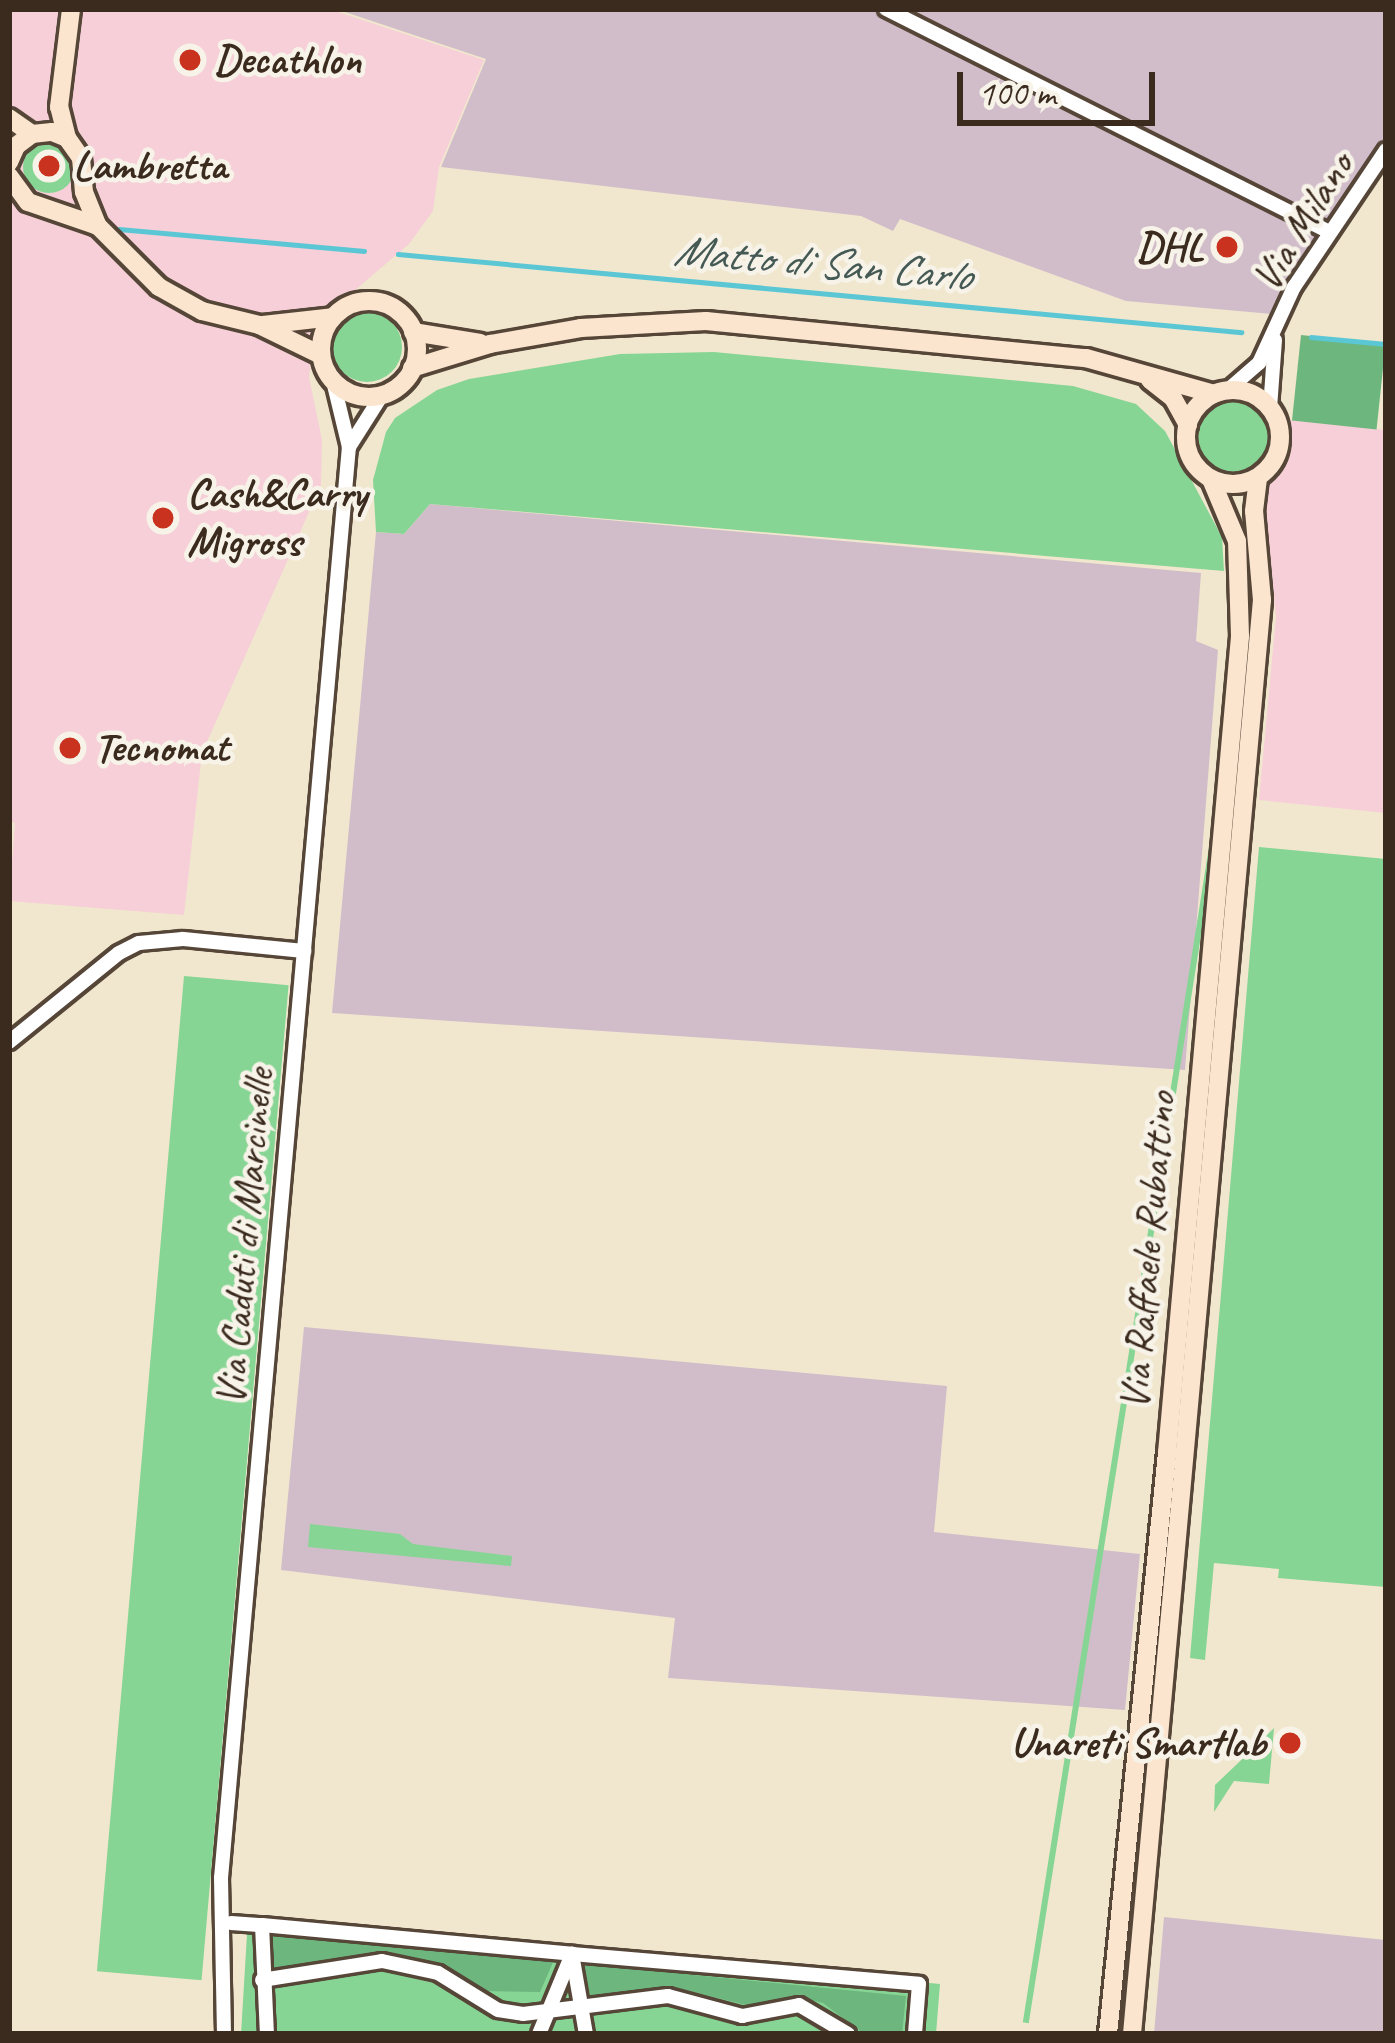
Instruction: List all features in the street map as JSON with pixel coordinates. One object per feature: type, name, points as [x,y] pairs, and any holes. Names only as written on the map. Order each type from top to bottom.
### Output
[{"type":"street","points":[[10,155],[33,133],[50,106],[67,9]]},
{"type":"street","points":[[67,9],[59,107],[67,138],[82,158],[82,181],[98,226]]},
{"type":"street","points":[[886,9],[1329,232]]},
{"type":"street","points":[[9,118],[33,133],[67,138]]},
{"type":"street","name":"Via Milano","points":[[1221,391],[1252,373],[1294,287],[1386,150]]},
{"type":"street","points":[[9,176],[20,196],[98,226],[178,300],[219,318],[259,326],[321,355],[333,381],[352,394],[382,395],[400,385],[412,368],[413,332],[401,314],[379,303],[353,304],[333,317],[259,326]]},
{"type":"street","points":[[52,207],[82,181]]},
{"type":"street","points":[[321,355],[333,317]]},
{"type":"street","points":[[412,368],[490,344],[620,322],[706,321],[1106,361],[1221,391],[1247,392],[1270,408]]},
{"type":"street","name":"Via Milano","points":[[1270,408],[1277,329]]},
{"type":"street","points":[[413,332],[490,344]]},
{"type":"street","name":"Via Raffaele Rubattino","points":[[1108,2034],[1167,1453],[1240,636],[1237,541],[1211,479],[1189,455],[1188,424],[1173,398],[1142,373]]},
{"type":"street","name":"Via Caduti di Marcinelle","points":[[224,2034],[221,1878],[349,447],[333,381]]},
{"type":"street","points":[[1188,424],[1198,406],[1221,391]]},
{"type":"street","name":"Via Caduti di Marcinelle","points":[[349,447],[382,395]]},
{"type":"street","name":"Via Raffaele Rubattino","points":[[1132,2034],[1262,600],[1254,499],[1258,478],[1275,458],[1281,435],[1270,408]]},
{"type":"street","points":[[1211,479],[1235,484],[1258,478]]},
{"type":"street","points":[[9,1042],[119,952],[139,944],[182,939],[304,951]]},
{"type":"street","points":[[231,1923],[919,1984],[915,2034]]},
{"type":"street","points":[[262,1925],[267,2034]]},
{"type":"street","points":[[572,1954],[586,2034]]},
{"type":"street","points":[[538,2034],[572,1954]]},
{"type":"street","points":[[262,1981],[382,1961],[438,1973],[498,2010],[545,2013],[668,1996],[724,2015],[799,2005],[848,2034]]},
{"type":"shaded area","points":[[9,9],[329,9],[484,60],[439,167],[433,211],[409,244],[340,303],[315,334],[309,377],[322,440],[321,485],[202,753],[184,915],[9,901],[15,823],[9,821]]},
{"type":"shaded area","points":[[336,9],[1386,9],[1386,150],[1282,315],[1126,301],[900,219],[893,231],[861,216],[441,167],[486,59]]},
{"type":"shaded area","points":[[1290,420],[1386,430],[1386,813],[1259,800],[1276,617],[1264,494],[1285,460]]},
{"type":"shaded area","points":[[430,504],[1201,573],[1196,641],[1218,650],[1185,1070],[332,1013],[376,532],[404,534]]},
{"type":"shaded area","points":[[304,1327],[947,1386],[934,1532],[1140,1554],[1125,1710],[668,1678],[675,1618],[281,1570]]},
{"type":"shaded area","points":[[1164,1917],[1386,1940],[1386,2034],[1154,2034]]},
{"type":"green space","points":[[49,141],[67,149],[75,167],[67,185],[49,193],[31,185],[23,167],[31,149]]},
{"type":"green space","points":[[367,312],[392,322],[402,347],[392,372],[367,382],[342,372],[332,347],[342,322]]},
{"type":"green space","points":[[1301,335],[1386,344],[1377,429],[1292,421]]},
{"type":"green space","points":[[714,352],[1073,386],[1136,404],[1165,431],[1222,537],[1224,571],[430,504],[404,534],[376,532],[373,480],[386,432],[395,418],[437,390],[469,379],[620,354]]},
{"type":"green space","points":[[1233,402],[1258,412],[1268,437],[1258,462],[1233,472],[1208,462],[1198,437],[1208,412]]},
{"type":"green space","points":[[1249,594],[1255,595],[1029,2023],[1023,2022]]},
{"type":"green space","points":[[1259,847],[1386,859],[1386,1587],[1278,1578],[1279,1569],[1214,1563],[1205,1660],[1190,1658]]},
{"type":"green space","points":[[184,976],[289,985],[202,1980],[97,1971]]},
{"type":"green space","points":[[310,1524],[400,1534],[413,1544],[512,1556],[511,1566],[308,1547]]},
{"type":"green space","points":[[1274,1728],[1269,1784],[1234,1781],[1214,1812],[1215,1785],[1258,1744],[1266,1746],[1262,1740]]},
{"type":"green space","points":[[248,1918],[940,1984],[936,2034],[241,2034]]},
{"type":"green space","points":[[265,1930],[554,1960],[540,1992],[479,1991],[443,1967],[399,1955],[350,1956],[266,1972]]},
{"type":"green space","points":[[583,1964],[906,1996],[902,2034],[864,2034],[823,2003],[792,1996],[754,2007],[674,1987],[591,2000]]},
{"type":"waterway","name":"Matto di San Carlo","points":[[119,229],[364,251]]},
{"type":"waterway","name":"Matto di San Carlo","points":[[398,254],[1241,332]]},
{"type":"waterway","name":"Matto di San Carlo","points":[[1311,337],[1386,344]]},
{"type":"place","name":"Decathlon","points":[[190,60]]},
{"type":"place","name":"Lambretta","points":[[49,166]]},
{"type":"place","name":"DHL","points":[[1227,247]]},
{"type":"place","name":"Cash&Carry Migross","points":[[163,518]]},
{"type":"place","name":"Tecnomat","points":[[70,748]]},
{"type":"place","name":"Unareti Smartlab","points":[[1290,1743]]}]
